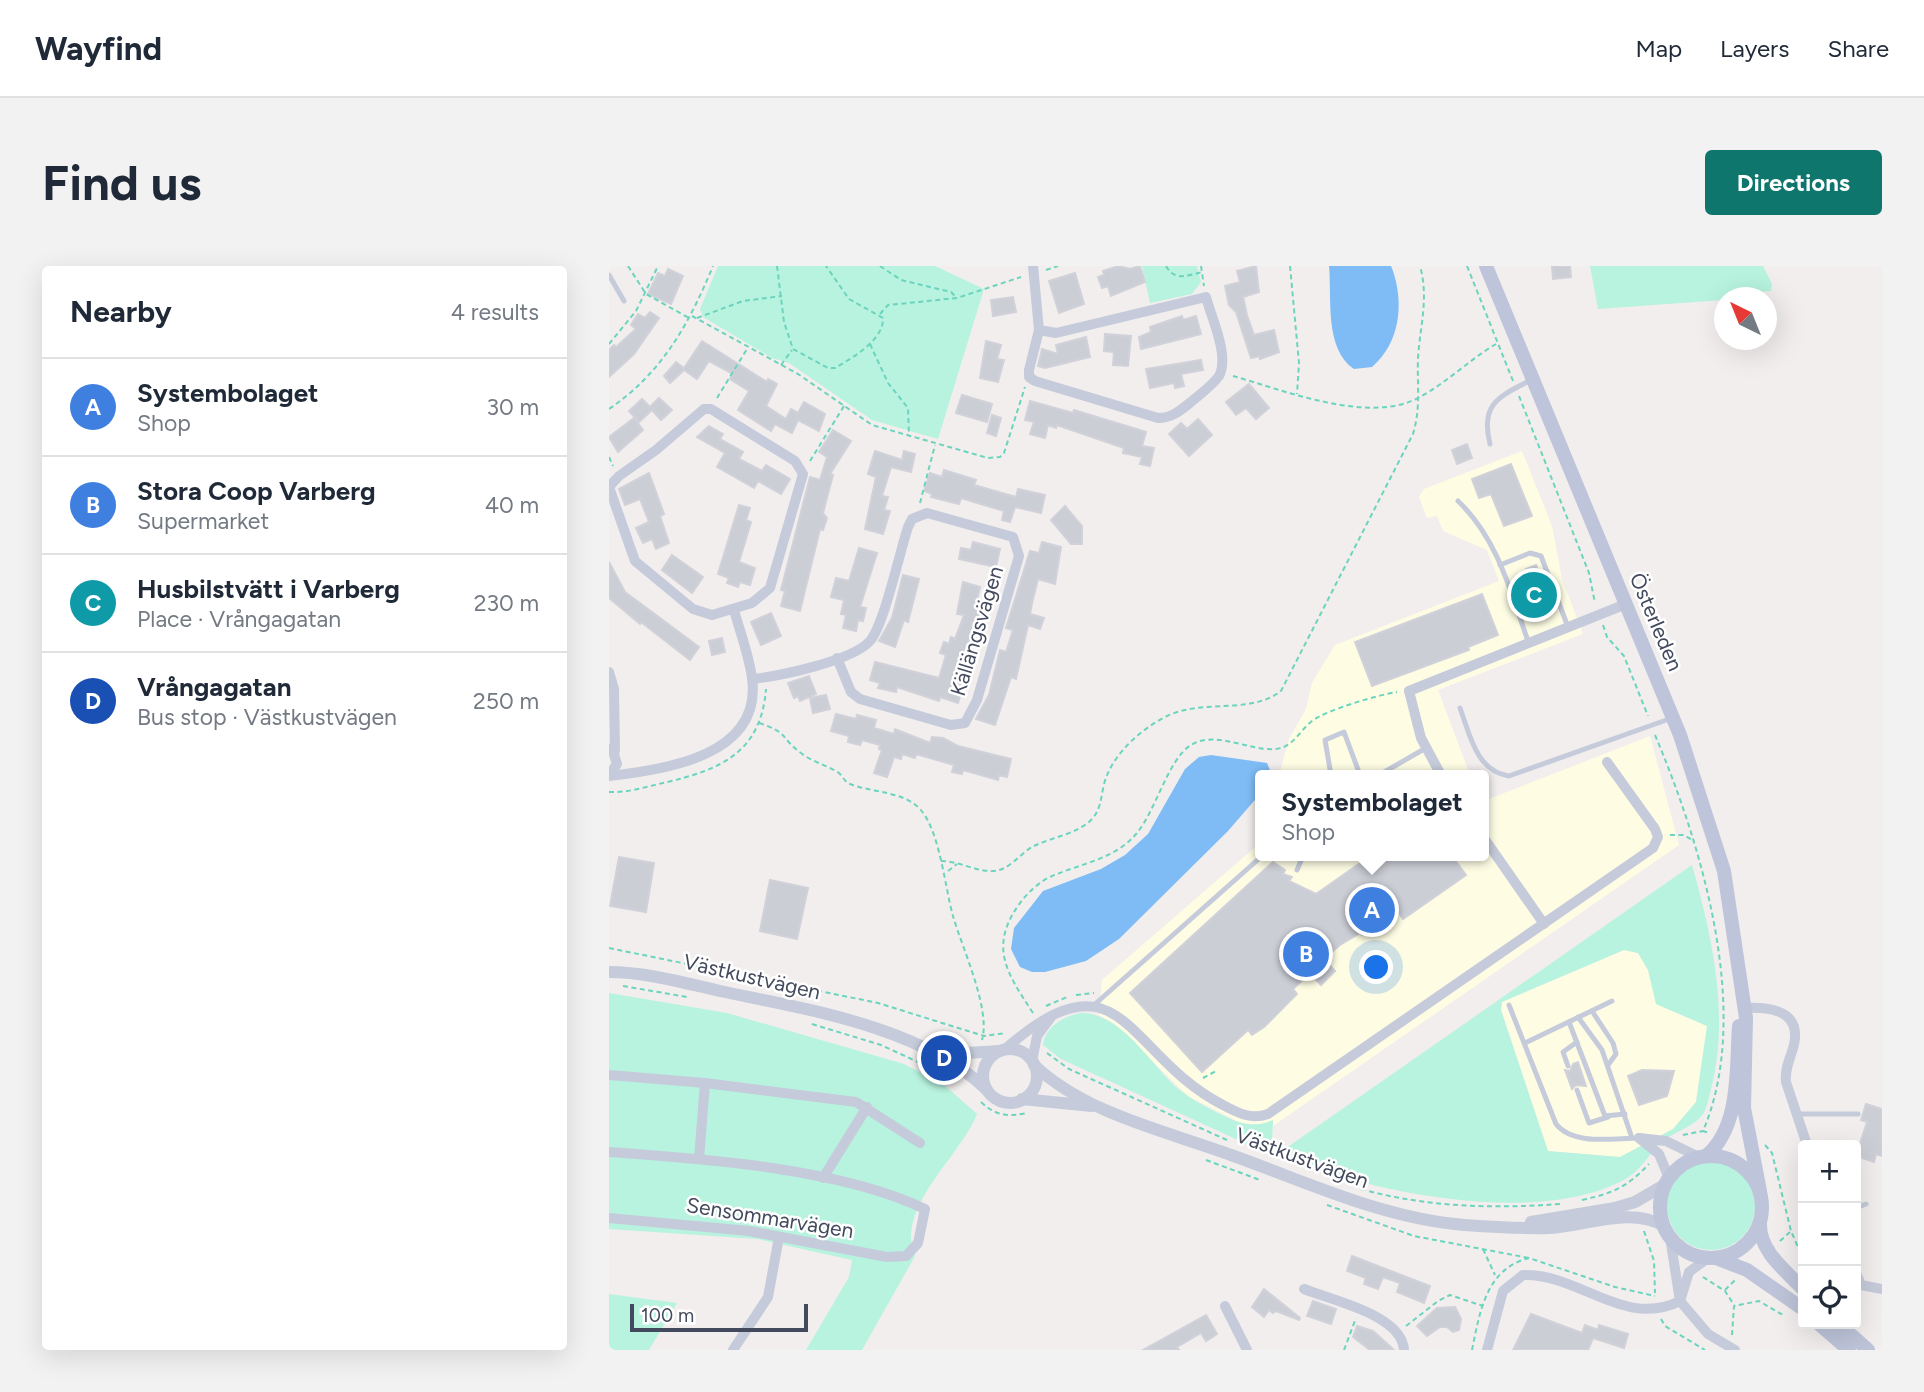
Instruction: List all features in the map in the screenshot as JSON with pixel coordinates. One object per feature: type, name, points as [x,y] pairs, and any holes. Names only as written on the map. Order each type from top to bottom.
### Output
[{"type":"main road","name":"Österleden","points":[[1486,266],[1673,717],[1724,871],[1740,962],[1747,1034],[1744,1108],[1748,1140],[1760,1191]]},
{"type":"main road","name":"Österleden","points":[[1704,1157],[1724,1136],[1731,1113],[1739,1018],[1744,1008]]},
{"type":"main road","points":[[1796,1308],[1747,1270],[1687,1252],[1667,1231],[1660,1205],[1668,1181],[1680,1167],[1704,1157],[1723,1158],[1739,1164],[1751,1176],[1760,1191],[1760,1237],[1767,1251],[1798,1284]]},
{"type":"main road","points":[[1712,1258],[1743,1247],[1760,1223]]},
{"type":"main road","points":[[1825,1329],[1849,1350]]},
{"type":"main road","points":[[1845,1329],[1868,1350]]},
{"type":"street","points":[[1034,270],[1038,330],[1029,377],[1052,388],[1166,418],[1181,410],[1212,384],[1221,372],[1221,351],[1206,297],[1056,333],[1038,330]]},
{"type":"street","points":[[711,409],[795,461],[802,469],[803,480],[770,588],[759,599],[734,610],[712,615],[699,612],[641,566],[631,552],[609,487],[619,476],[666,442],[699,410],[711,409]]},
{"type":"street","name":"Källängsvägen","points":[[837,658],[851,692],[860,699],[951,725],[965,723],[971,717],[1019,556],[1018,545],[1013,537],[1002,532],[927,513],[919,515]]},
{"type":"street","points":[[752,679],[837,658],[860,649],[875,634],[908,527],[919,515]]},
{"type":"street","points":[[1438,770],[1426,748],[1413,714],[1409,691],[1600,617],[1626,604]]},
{"type":"street","points":[[609,776],[673,766],[726,744],[739,732],[747,712],[752,679],[734,610]]},
{"type":"street","points":[[609,672],[614,689],[612,723],[616,766],[609,776]]},
{"type":"street","points":[[613,750],[627,763],[646,771]]},
{"type":"street","points":[[982,1094],[985,1066],[1002,1050],[1055,1013],[1076,1005],[1094,1005],[1119,1017],[1173,1072],[1197,1091],[1236,1112],[1259,1117],[1282,1106],[1653,848],[1658,837],[1607,762]]},
{"type":"street","points":[[1489,845],[1544,924]]},
{"type":"street","name":"Västkustvägen","points":[[612,971],[688,984],[812,1012],[913,1044],[960,1066],[982,1094],[1003,1102],[1022,1099],[1098,1107]]},
{"type":"street","points":[[1744,1008],[1772,1008],[1788,1017],[1792,1024],[1795,1040],[1785,1071],[1805,1140]]},
{"type":"street","points":[[1022,1099],[1035,1084],[1034,1045],[1041,1028],[1055,1013]]},
{"type":"street","name":"Västkustvägen","points":[[913,1044],[978,1053],[1002,1050],[1021,1052],[1052,1081],[1098,1107],[1356,1200],[1424,1218],[1496,1227],[1549,1228],[1639,1216],[1667,1231]]},
{"type":"street","points":[[609,1075],[705,1083],[856,1102],[920,1143]]},
{"type":"street","points":[[699,1159],[705,1083]]},
{"type":"street","points":[[609,1152],[699,1159],[823,1178],[867,1107]]},
{"type":"street","points":[[1636,1138],[1671,1143],[1704,1157]]},
{"type":"street","points":[[1636,1138],[1659,1154],[1668,1181]]},
{"type":"street","name":"Sensommarvägen","points":[[609,1218],[749,1231],[887,1257],[906,1256],[918,1243],[925,1209],[897,1196],[823,1178]]},
{"type":"street","name":"Västkustvägen","points":[[1496,1227],[1615,1208],[1635,1202],[1668,1181]]},
{"type":"street","points":[[1667,1231],[1680,1301],[1699,1326],[1733,1349]]},
{"type":"street","points":[[733,1350],[768,1297],[779,1237]]},
{"type":"street","points":[[1680,1301],[1689,1272],[1712,1258]]},
{"type":"street","points":[[1487,1350],[1503,1292],[1524,1275],[1547,1278],[1635,1310],[1658,1310],[1680,1301]]},
{"type":"street","points":[[1861,1285],[1882,1289]]},
{"type":"street","points":[[1304,1289],[1390,1322],[1403,1338],[1404,1350]]},
{"type":"street","points":[[1224,1306],[1247,1350]]},
{"type":"lane","points":[[609,275],[624,301]]},
{"type":"lane","points":[[1490,444],[1487,414],[1501,397],[1532,380]]},
{"type":"lane","points":[[1458,501],[1486,533],[1529,644]]},
{"type":"lane","points":[[1500,565],[1530,553],[1541,556],[1569,628]]},
{"type":"lane","points":[[1460,708],[1473,744],[1485,764],[1501,775],[1509,776],[1673,717]]},
{"type":"lane","points":[[1330,770],[1325,740],[1344,732],[1358,770]]},
{"type":"lane","points":[[1388,770],[1426,748]]},
{"type":"lane","points":[[1094,1005],[1256,861]]},
{"type":"lane","points":[[1297,870],[1301,861]]},
{"type":"lane","points":[[1525,1043],[1612,1001]]},
{"type":"lane","points":[[1509,1005],[1556,1124],[1563,1132],[1585,1138],[1636,1138],[1602,1050],[1579,1017]]},
{"type":"lane","points":[[1592,1011],[1613,1043],[1616,1054],[1608,1065]]},
{"type":"lane","points":[[1569,1022],[1608,1117]]},
{"type":"lane","points":[[1568,1066],[1563,1052],[1577,1042]]},
{"type":"lane","points":[[1577,1090],[1589,1124],[1608,1117],[1625,1115]]},
{"type":"lane","points":[[1796,1114],[1858,1114]]},
{"type":"lane","points":[[1861,1206],[1866,1204]]},
{"type":"path","points":[[628,266],[646,294],[697,318],[781,365],[872,425],[909,437],[988,458],[1000,457],[1008,444],[1029,377]]},
{"type":"path","points":[[609,344],[626,326],[646,294],[658,266]]},
{"type":"path","points":[[609,409],[665,359],[692,317],[713,266]]},
{"type":"path","points":[[777,266],[783,295],[784,322],[793,349],[828,368],[835,368],[870,343],[883,325],[880,315],[849,299],[827,266]]},
{"type":"path","points":[[880,266],[901,280],[951,292],[957,298]]},
{"type":"path","points":[[880,315],[888,305],[957,298],[1034,270],[1058,266]]},
{"type":"path","points":[[1166,266],[1173,275],[1180,277],[1203,272]]},
{"type":"path","points":[[1201,266],[1206,297]]},
{"type":"path","points":[[1290,266],[1299,363],[1297,394]]},
{"type":"path","points":[[941,861],[985,870],[1000,870],[1033,846],[1087,823],[1097,811],[1107,776],[1117,758],[1142,732],[1175,712],[1200,705],[1258,702],[1281,691],[1413,434],[1420,395],[1418,355],[1425,291],[1420,266]]},
{"type":"path","points":[[1467,266],[1588,573],[1590,593],[1607,637],[1624,656],[1694,841],[1717,954],[1722,1024],[1719,1074],[1703,1131]]},
{"type":"path","points":[[697,318],[743,301],[783,295]]},
{"type":"path","points":[[870,343],[879,369],[908,408],[909,437]]},
{"type":"path","points":[[1221,372],[1297,394],[1373,408],[1406,403],[1497,344]]},
{"type":"path","points":[[711,409],[748,348]]},
{"type":"path","points":[[781,365],[793,349]]},
{"type":"path","points":[[802,469],[813,457],[845,406]]},
{"type":"path","points":[[919,515],[921,495],[935,444]]},
{"type":"path","points":[[1033,1014],[1009,977],[1002,954],[1004,934],[1012,914],[1025,896],[1045,879],[1116,852],[1135,836],[1151,814],[1184,750],[1204,740],[1275,749],[1296,739],[1312,720],[1378,695],[1409,691]]},
{"type":"path","points":[[759,723],[780,730],[798,752],[840,774],[848,783],[913,803],[927,818],[946,872],[952,912],[979,1002],[983,1036],[978,1053]]},
{"type":"path","points":[[1658,837],[1680,834],[1694,841]]},
{"type":"path","points":[[946,872],[958,863]]},
{"type":"path","points":[[609,948],[878,1003],[983,1036],[1011,1031],[1019,1037]]},
{"type":"path","points":[[623,986],[691,998]]},
{"type":"path","points":[[812,1024],[881,1045],[945,1074]]},
{"type":"path","points":[[1034,1045],[1085,1078],[1228,1140]]},
{"type":"path","points":[[982,1094],[998,1114],[1007,1116],[1033,1112]]},
{"type":"path","points":[[1671,1143],[1684,1135],[1703,1131],[1724,1136]]},
{"type":"path","points":[[1748,1140],[1764,1144],[1772,1153],[1791,1231],[1798,1247]]},
{"type":"path","points":[[1582,1200],[1607,1195],[1629,1184],[1659,1154]]},
{"type":"path","points":[[1196,1157],[1268,1183]]},
{"type":"path","points":[[1352,1186],[1382,1195],[1464,1206],[1512,1208],[1570,1203]]},
{"type":"path","points":[[1318,1201],[1414,1236],[1528,1258]]},
{"type":"path","points":[[1639,1216],[1654,1261],[1655,1294]]},
{"type":"path","points":[[1483,1249],[1496,1276]]},
{"type":"path","points":[[1398,1331],[1450,1295],[1484,1306]]},
{"type":"path","points":[[1733,1349],[1734,1306],[1759,1301],[1781,1314],[1796,1308]]},
{"type":"path","points":[[1658,1310],[1665,1326],[1705,1350]]},
{"type":"path","points":[[1344,1350],[1359,1311]]},
{"type":"shaded area","points":[[1522,451],[1552,526],[1562,579],[1583,634],[1438,690],[1468,770],[1280,770],[1289,739],[1306,709],[1312,683],[1335,645],[1499,581],[1487,550],[1443,531],[1437,516],[1427,518],[1419,497],[1424,489]]},
{"type":"shaded area","points":[[1650,736],[1679,845],[1273,1126],[1273,1120],[1261,1125],[1241,1123],[1188,1096],[1114,1024],[1099,1015],[1102,980],[1255,847],[1255,861],[1489,861],[1489,799]]},
{"type":"shaded area","points":[[1624,950],[1638,953],[1648,970],[1656,1004],[1707,1026],[1696,1102],[1673,1129],[1620,1157],[1548,1151],[1501,1010],[1502,1002]]},
{"type":"green space","points":[[718,266],[935,266],[984,289],[938,439],[872,420],[789,363],[772,358],[703,317],[700,309]]},
{"type":"green space","points":[[1142,266],[1197,266],[1201,282],[1192,294],[1150,303]]},
{"type":"green space","points":[[1590,266],[1763,266],[1772,284],[1772,287],[1714,287],[1714,301],[1598,309]]},
{"type":"green space","points":[[1692,865],[1712,948],[1719,1005],[1719,1033],[1709,1099],[1703,1114],[1695,1122],[1664,1140],[1632,1175],[1592,1193],[1551,1201],[1505,1203],[1457,1200],[1364,1183],[1323,1171],[1288,1157],[1282,1151]],"holes":[[[1624,950],[1638,953],[1648,970],[1656,1004],[1707,1026],[1696,1102],[1673,1129],[1620,1157],[1548,1151],[1501,1010],[1502,1002]]]},
{"type":"green space","points":[[609,993],[727,1013],[904,1064],[943,1084],[977,1114],[921,1201],[911,1238],[915,1256],[862,1350],[806,1350],[849,1277],[852,1260],[758,1239],[609,1229]]},
{"type":"green space","points":[[1081,1013],[1095,1015],[1122,1030],[1176,1087],[1204,1106],[1241,1123],[1260,1124],[1273,1120],[1272,1140],[1263,1147],[1249,1145],[1061,1059],[1043,1045],[1047,1033],[1056,1023]]},
{"type":"green space","points":[[1711,1162],[1728,1165],[1742,1175],[1752,1189],[1755,1206],[1752,1223],[1742,1237],[1728,1247],[1711,1250],[1694,1247],[1680,1237],[1670,1223],[1667,1206],[1670,1189],[1680,1175],[1694,1165]]},
{"type":"green space","points":[[609,1294],[677,1303],[649,1350],[609,1350]]},
{"type":"water","points":[[1329,266],[1391,266],[1398,297],[1397,322],[1389,347],[1372,367],[1354,369],[1344,360],[1338,349],[1331,322]]},
{"type":"water","points":[[1211,755],[1267,763],[1270,770],[1255,770],[1255,800],[1228,831],[1119,939],[1086,961],[1045,972],[1032,972],[1020,967],[1011,949],[1014,928],[1043,891],[1101,869],[1125,855],[1148,834],[1185,769],[1199,757]]},
{"type":"building","points":[[1119,266],[1130,269],[1140,266],[1145,282],[1111,296],[1108,286],[1102,288],[1098,277],[1104,275],[1103,271]]},
{"type":"building","points":[[1256,266],[1259,292],[1243,297],[1247,315],[1254,335],[1274,330],[1279,352],[1260,359],[1260,356],[1251,358],[1236,312],[1229,305],[1225,286],[1240,282],[1237,271]]},
{"type":"building","points":[[1552,266],[1570,266],[1571,277],[1553,279]]},
{"type":"building","points":[[668,269],[683,276],[671,304],[648,294],[658,273],[665,276]]},
{"type":"building","points":[[1075,273],[1084,304],[1059,313],[1049,281]]},
{"type":"building","points":[[1013,297],[1016,312],[993,316],[991,300]]},
{"type":"building","points":[[650,312],[659,318],[634,354],[609,377],[609,350],[636,329],[631,325],[638,314],[645,318]]},
{"type":"building","points":[[1182,316],[1183,320],[1196,316],[1201,334],[1141,349],[1139,337],[1151,332],[1150,327]]},
{"type":"building","points":[[1105,334],[1131,336],[1128,366],[1113,365],[1114,352],[1104,351]]},
{"type":"building","points":[[1086,337],[1090,357],[1045,368],[1038,366],[1042,349],[1058,354],[1056,345]]},
{"type":"building","points":[[702,341],[767,382],[768,379],[777,384],[766,406],[786,419],[791,409],[798,413],[804,402],[825,414],[819,431],[798,420],[792,433],[775,424],[771,431],[755,421],[738,410],[749,391],[730,379],[733,374],[709,361],[697,379],[684,370],[670,383],[664,376],[676,362],[684,368]]},
{"type":"building","points":[[986,341],[1001,345],[997,359],[1004,360],[998,382],[980,378]]},
{"type":"building","points":[[1201,360],[1203,370],[1181,374],[1184,386],[1175,388],[1174,383],[1150,388],[1146,369]]},
{"type":"building","points":[[1249,384],[1269,408],[1256,419],[1246,408],[1236,415],[1226,402]]},
{"type":"building","points":[[962,395],[992,404],[987,422],[956,413]]},
{"type":"building","points":[[659,398],[672,410],[661,420],[652,410],[639,422],[629,411],[642,399],[650,407]]},
{"type":"building","points":[[1030,401],[1073,413],[1074,410],[1146,432],[1142,446],[1154,448],[1150,466],[1140,464],[1142,457],[1123,453],[1124,448],[1057,425],[1056,428],[1048,425],[1045,438],[1030,434],[1034,422],[1025,420]]},
{"type":"building","points":[[992,415],[1001,418],[996,436],[987,433]]},
{"type":"building","points":[[634,418],[643,430],[618,452],[609,437]]},
{"type":"building","points":[[1198,419],[1212,435],[1189,456],[1169,434],[1181,423],[1187,429]]},
{"type":"building","points":[[709,426],[723,434],[720,439],[743,452],[739,459],[762,471],[766,465],[790,479],[781,494],[758,481],[754,488],[717,467],[725,453],[697,437]]},
{"type":"building","points":[[833,430],[851,441],[830,474],[833,475],[823,513],[827,518],[823,530],[820,529],[800,611],[781,606],[785,591],[781,590],[810,477],[820,480],[827,457],[819,452]]},
{"type":"building","points":[[1467,444],[1472,458],[1457,464],[1452,450]]},
{"type":"building","points":[[875,451],[902,460],[904,451],[915,454],[911,472],[891,467],[882,496],[888,497],[884,510],[890,511],[883,534],[865,529],[876,477],[868,474]]},
{"type":"building","points":[[1511,464],[1532,516],[1504,526],[1491,494],[1479,498],[1472,479]]},
{"type":"building","points":[[944,470],[976,480],[974,485],[1016,497],[1018,489],[1045,495],[1041,513],[1015,507],[1010,522],[1002,520],[1004,511],[961,498],[959,504],[931,497],[932,494],[924,491],[930,473],[942,477]]},
{"type":"building","points":[[649,473],[664,514],[660,516],[669,543],[656,549],[652,539],[643,543],[636,528],[649,522],[640,499],[625,505],[619,489]]},
{"type":"building","points":[[739,505],[750,508],[746,520],[751,522],[739,562],[755,568],[750,585],[740,582],[738,587],[727,583],[729,578],[718,574]]},
{"type":"building","points":[[1065,506],[1082,526],[1082,544],[1071,544],[1051,520]]},
{"type":"building","points":[[973,542],[1000,549],[996,567],[959,559],[961,548],[971,550]]},
{"type":"building","points":[[1042,542],[1061,547],[1055,584],[1038,579],[1030,614],[1044,618],[1040,629],[1028,625],[1016,679],[1011,677],[995,725],[976,719],[989,695],[1000,650],[1006,652],[1013,630],[1006,628],[1030,551],[1039,553]]},
{"type":"building","points":[[859,548],[877,553],[860,607],[866,608],[863,621],[858,620],[856,631],[843,628],[846,615],[841,614],[844,600],[831,597],[836,578],[849,581]]},
{"type":"building","points":[[672,555],[703,577],[692,593],[662,570]]},
{"type":"building","points":[[609,562],[625,592],[699,647],[690,660],[609,598]]},
{"type":"building","points":[[1536,565],[1552,607],[1528,616],[1515,583],[1529,578],[1526,569]]},
{"type":"building","points":[[903,575],[919,579],[908,622],[904,620],[895,647],[879,641],[892,618]]},
{"type":"building","points":[[963,582],[980,587],[977,600],[985,602],[983,610],[986,610],[984,619],[980,618],[958,684],[963,686],[958,703],[940,697],[939,701],[897,687],[896,692],[878,688],[880,683],[870,680],[875,662],[939,678],[946,655],[940,653],[944,642],[949,644],[951,637],[955,639],[964,615],[957,614]]},
{"type":"building","points":[[1482,594],[1498,635],[1468,647],[1469,650],[1372,686],[1355,642]]},
{"type":"building","points":[[771,613],[781,636],[761,645],[751,622]]},
{"type":"building","points":[[722,638],[725,652],[712,655],[709,641]]},
{"type":"building","points":[[809,676],[816,694],[800,701],[798,696],[794,698],[788,683]]},
{"type":"building","points":[[826,695],[830,709],[813,713],[810,698]]},
{"type":"building","points":[[836,714],[856,719],[857,715],[876,720],[874,728],[894,734],[895,729],[930,743],[932,737],[943,738],[958,746],[1011,759],[1007,777],[999,775],[998,780],[963,770],[962,774],[952,772],[954,765],[916,754],[915,758],[902,754],[901,759],[894,757],[887,777],[874,773],[882,750],[879,749],[880,745],[862,740],[860,745],[848,742],[849,736],[831,731]]},
{"type":"building","points":[[619,857],[654,863],[646,912],[610,906]]},
{"type":"building","points":[[1363,861],[1456,861],[1466,875],[1403,919],[1397,910],[1362,935],[1360,933],[1340,945],[1324,959],[1335,971],[1321,985],[1310,973],[1293,989],[1297,994],[1264,1027],[1252,1035],[1248,1030],[1202,1072],[1130,993],[1273,862],[1285,870],[1283,874],[1292,877],[1289,881],[1316,894]]},
{"type":"building","points":[[770,880],[808,888],[797,939],[760,931]]},
{"type":"building","points":[[1578,1062],[1586,1086],[1576,1085],[1572,1089],[1565,1070],[1570,1071],[1573,1064]]},
{"type":"building","points":[[1642,1070],[1674,1071],[1667,1096],[1639,1105],[1628,1076]]},
{"type":"building","points":[[1866,1104],[1882,1109],[1882,1156],[1876,1154],[1874,1162],[1861,1158],[1861,1141],[1867,1122],[1861,1120]]},
{"type":"building","points":[[1352,1256],[1430,1286],[1424,1303],[1397,1292],[1400,1283],[1383,1277],[1378,1289],[1364,1284],[1366,1278],[1347,1271]]},
{"type":"building","points":[[1264,1289],[1300,1318],[1299,1320],[1269,1310],[1264,1317],[1252,1307]]},
{"type":"building","points":[[1313,1301],[1336,1309],[1331,1324],[1307,1316]]},
{"type":"building","points":[[1455,1307],[1461,1319],[1459,1330],[1453,1332],[1447,1327],[1440,1327],[1427,1336],[1417,1326],[1437,1308]]},
{"type":"building","points":[[1531,1314],[1582,1333],[1585,1325],[1598,1330],[1599,1325],[1628,1334],[1624,1348],[1593,1338],[1588,1350],[1513,1350]]},
{"type":"building","points":[[1206,1315],[1217,1334],[1206,1341],[1201,1333],[1177,1347],[1179,1350],[1143,1350]]},
{"type":"building","points":[[1357,1326],[1373,1331],[1394,1350],[1370,1350],[1353,1337]]},
{"type":"place","name":"Husbilstvätt i Varberg","points":[[1534,595]]},
{"type":"place","name":"Systembolaget","points":[[1372,910]]},
{"type":"place","name":"Stora Coop Varberg","points":[[1306,954]]},
{"type":"place","name":"Vrångagatan","points":[[944,1058]]}]
